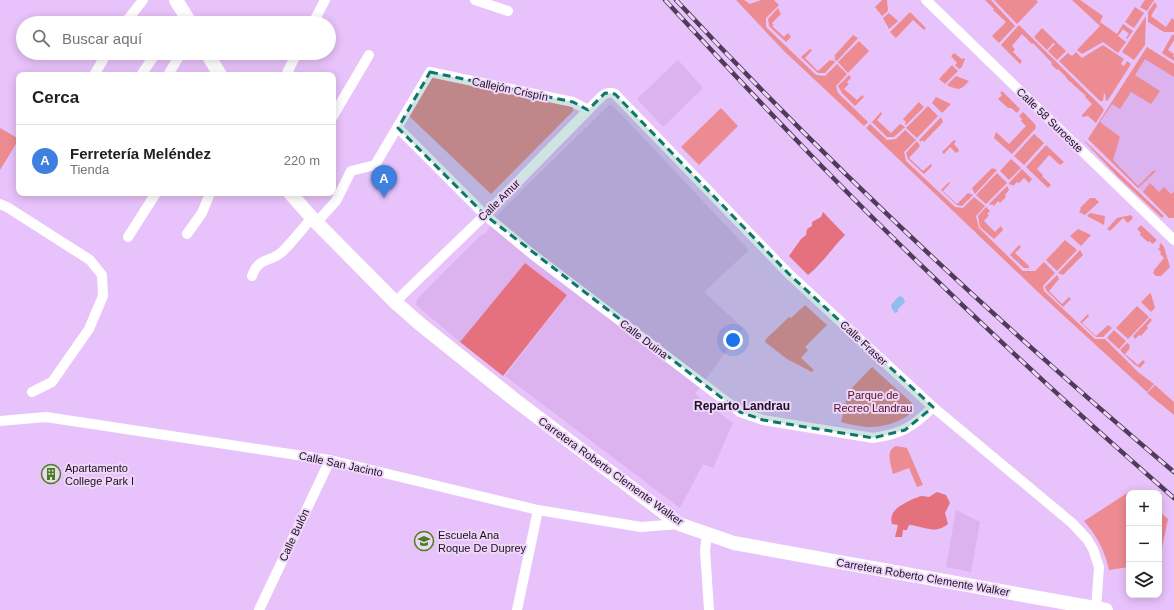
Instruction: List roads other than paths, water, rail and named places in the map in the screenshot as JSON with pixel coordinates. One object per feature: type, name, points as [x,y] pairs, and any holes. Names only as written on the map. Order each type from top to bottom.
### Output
[{"type":"main road","points":[[176,0],[186,16]]},
{"type":"main road","points":[[212,60],[218,72]]},
{"type":"main road","name":"Carretera Roberto Clemente Walker","points":[[293,196],[314,220],[395,302],[420,324],[515,400],[679,524],[734,543],[1100,609]]},
{"type":"street","points":[[130,16],[143,0]]},
{"type":"street","points":[[317,16],[325,0]]},
{"type":"street","points":[[475,0],[508,10]]},
{"type":"street","name":"Calle 58 Suroeste","points":[[926,0],[1174,240]]},
{"type":"street","points":[[336,111],[369,55]]},
{"type":"street","points":[[96,72],[103,60]]},
{"type":"street","points":[[143,72],[151,60]]},
{"type":"street","points":[[170,72],[177,60]]},
{"type":"street","points":[[288,72],[294,60]]},
{"type":"street","name":"Callejón Crispín","points":[[398,128],[430,72],[573,102],[588,110]]},
{"type":"street","name":"Calle Fraser","points":[[600,98],[605,93],[611,92],[615,94],[789,274],[933,407],[1081,532],[1093,549],[1099,567],[1100,609]]},
{"type":"street","name":"Calle Amur","points":[[395,302],[485,215],[600,98]]},
{"type":"street","points":[[252,276],[254,270],[259,264],[282,253],[314,220],[336,201],[352,171],[375,165],[398,128]]},
{"type":"street","name":"Calle Duina","points":[[398,128],[485,215],[532,254],[740,412],[763,420],[873,438],[890,436],[906,430],[920,420],[933,407]]},
{"type":"street","points":[[128,237],[154,196]]},
{"type":"street","points":[[187,234],[202,213],[209,196]]},
{"type":"street","points":[[0,204],[90,260],[102,275],[103,296],[89,329],[52,382],[32,392]]},
{"type":"street","name":"Calle San Jacinto","points":[[0,421],[46,417],[330,460],[538,510],[641,527],[679,524]]},
{"type":"street","name":"Calle Bulón","points":[[259,610],[330,460]]},
{"type":"street","points":[[518,610],[538,510]]},
{"type":"street","points":[[707,534],[705,550],[710,610]]},
{"type":"water","points":[[901,296],[905,302],[898,309],[898,312],[895,313],[891,305],[898,297]]},
{"type":"railway","points":[[665,0],[798,142],[916,260],[1025,364],[1174,498]]},
{"type":"railway","points":[[676,0],[795,124],[918,244],[1044,359],[1174,472]]},
{"type":"place","name":"Ferretería Meléndez","points":[[384,198]]},
{"type":"place","name":"Apartamento College Park I","points":[[51,474]]},
{"type":"place","name":"Escuela Ana Roque De Duprey","points":[[424,541]]},
{"type":"district","name":"Reparto Landrau","points":[[742,406]]},
{"type":"park label","name":"Parque de Recreo Landrau","points":[[873,401]]}]
